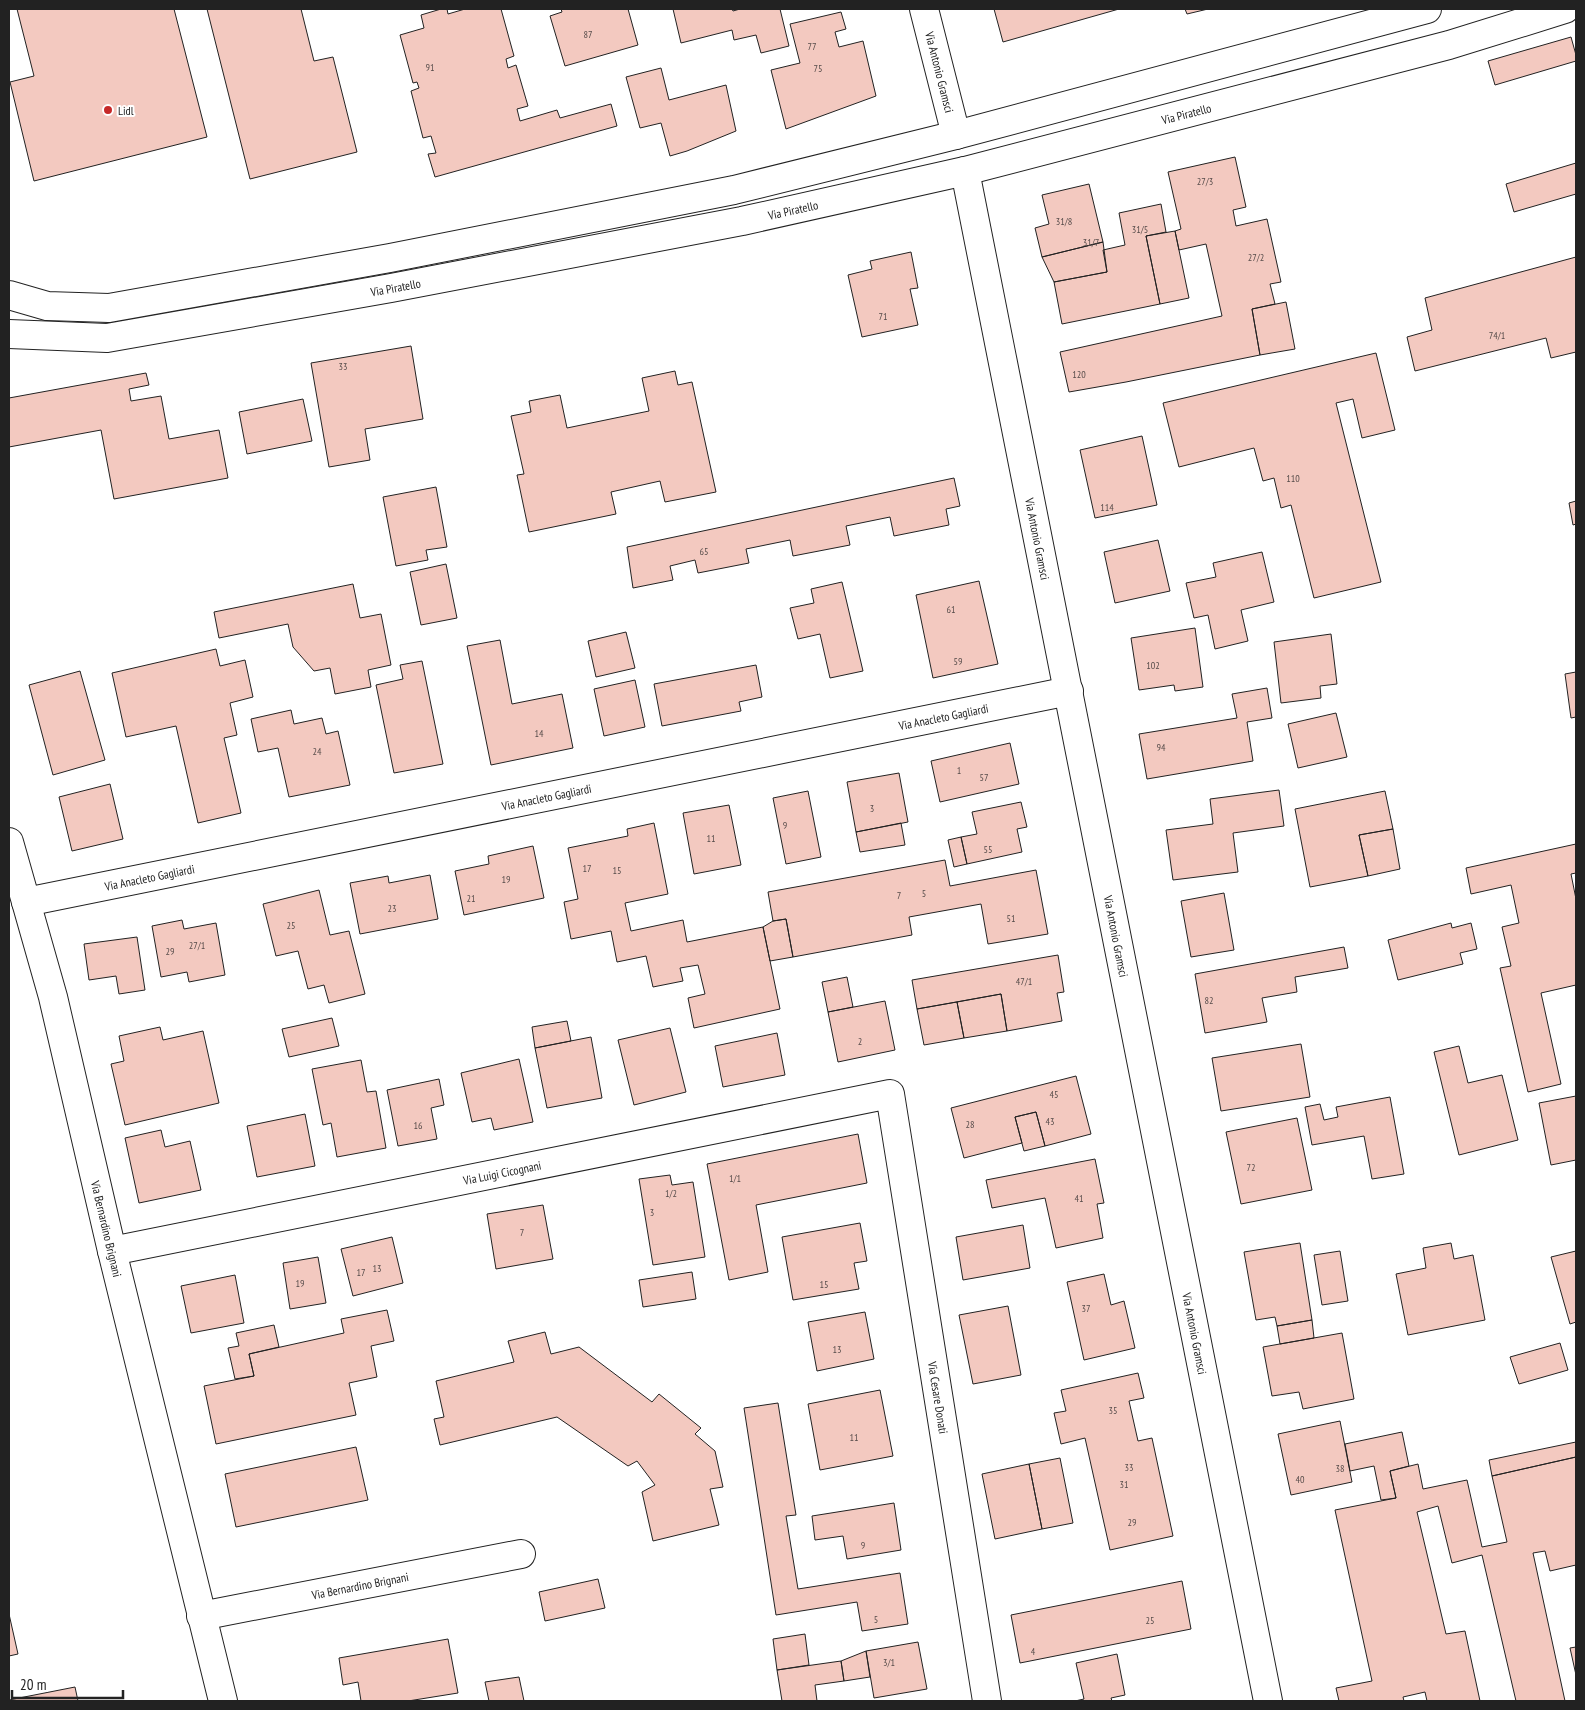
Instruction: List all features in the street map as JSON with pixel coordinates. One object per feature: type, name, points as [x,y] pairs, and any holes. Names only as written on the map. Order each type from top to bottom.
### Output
[{"type":"street","name":"Via Antonio Gramsci","points":[[924,9],[956,135]]},
{"type":"street","points":[[9,295],[47,306],[109,308],[390,258],[734,190],[956,135],[1427,9]]},
{"type":"street","name":"Via Piratello","points":[[9,334],[107,338],[391,288],[742,221],[965,171],[1449,45],[1565,9]]},
{"type":"street","name":"Via Antonio Gramsci","points":[[965,171],[1268,1701]]},
{"type":"street","name":"Via Anacleto Gagliardi","points":[[26,902],[1069,691]]},
{"type":"street","name":"Via Bernardino Brignani","points":[[9,842],[53,998],[112,1251],[223,1701]]},
{"type":"street","name":"Via Luigi Cicognani","points":[[112,1251],[890,1094]]},
{"type":"street","name":"Via Cesare Donati","points":[[890,1094],[987,1701]]},
{"type":"street","name":"Via Bernardino Brignani","points":[[201,1616],[521,1554]]},
{"type":"building","name":"Lidl","points":[[17,9],[174,9],[207,137],[34,181],[10,82],[34,76]]},
{"type":"building","points":[[207,9],[301,9],[314,61],[333,57],[357,152],[250,179]]},
{"type":"building","points":[[447,9],[448,14],[465,9],[501,9],[514,56],[506,59],[508,68],[516,65],[528,106],[517,109],[520,121],[557,110],[560,118],[611,104],[617,126],[435,177],[428,154],[436,153],[431,136],[423,138],[411,91],[419,88],[417,82],[413,83],[400,35],[424,28],[421,15]]},
{"type":"building","points":[[561,9],[628,9],[638,45],[565,66],[550,16],[562,12]]},
{"type":"building","points":[[673,9],[732,9],[733,11],[740,9],[780,9],[789,46],[761,53],[756,35],[734,40],[732,30],[681,43]]},
{"type":"building","points":[[994,9],[1119,9],[1003,42]]},
{"type":"building","points":[[1185,9],[1208,9],[1187,14]]},
{"type":"building","points":[[841,12],[846,29],[835,32],[839,47],[863,41],[876,96],[786,129],[771,70],[800,63],[790,24]]},
{"type":"building","points":[[1571,37],[1576,61],[1495,85],[1488,61]]},
{"type":"building","points":[[661,68],[669,100],[726,85],[736,131],[670,156],[661,123],[640,128],[626,77]]},
{"type":"building","points":[[1235,157],[1246,207],[1233,210],[1236,226],[1267,219],[1281,282],[1270,284],[1275,304],[1252,309],[1260,355],[1069,392],[1060,352],[1222,316],[1206,244],[1179,250],[1175,231],[1181,229],[1168,172]]},
{"type":"building","points":[[1576,163],[1576,194],[1514,212],[1506,184]]},
{"type":"building","points":[[1089,184],[1103,242],[1042,257],[1035,228],[1049,224],[1042,195]]},
{"type":"building","points":[[1161,204],[1166,232],[1146,236],[1160,304],[1062,324],[1054,282],[1107,272],[1103,250],[1125,245],[1119,213]]},
{"type":"building","points":[[1175,231],[1189,298],[1160,304],[1146,236]]},
{"type":"building","points":[[1103,242],[1107,272],[1054,282],[1042,257]]},
{"type":"building","points":[[911,252],[918,288],[910,289],[918,325],[862,337],[848,275],[872,269],[870,261]]},
{"type":"building","points":[[1576,257],[1576,352],[1551,358],[1546,338],[1415,371],[1407,337],[1432,330],[1425,298]]},
{"type":"building","points":[[1286,302],[1295,349],[1260,355],[1252,309]]},
{"type":"building","points":[[411,346],[423,419],[365,429],[370,460],[329,467],[311,363]]},
{"type":"building","points":[[1376,353],[1395,430],[1362,438],[1353,399],[1336,403],[1381,582],[1314,598],[1291,505],[1281,508],[1274,478],[1263,481],[1254,448],[1179,467],[1163,403]]},
{"type":"building","points":[[675,371],[678,385],[692,382],[716,492],[665,502],[660,481],[611,492],[616,514],[529,532],[517,475],[524,474],[511,416],[531,412],[529,401],[560,395],[567,428],[649,411],[642,378]]},
{"type":"building","points":[[146,373],[149,385],[129,389],[131,401],[161,396],[169,439],[219,430],[228,478],[114,499],[101,430],[9,447],[9,398]]},
{"type":"building","points":[[303,399],[312,441],[247,454],[239,412]]},
{"type":"building","points":[[1142,436],[1157,505],[1095,518],[1080,450]]},
{"type":"building","points":[[954,478],[960,506],[946,509],[949,525],[894,536],[890,517],[846,526],[850,545],[793,556],[790,540],[746,549],[749,563],[698,573],[695,560],[670,566],[673,580],[633,588],[627,547]]},
{"type":"building","points":[[436,487],[447,547],[426,550],[428,560],[396,566],[383,497]]},
{"type":"building","points":[[1576,501],[1576,524],[1573,525],[1569,503]]},
{"type":"building","points":[[1158,540],[1170,591],[1115,603],[1104,552]]},
{"type":"building","points":[[1262,552],[1274,602],[1241,610],[1248,641],[1215,649],[1208,615],[1194,618],[1186,583],[1216,577],[1213,563]]},
{"type":"building","points":[[446,564],[457,618],[421,625],[410,572]]},
{"type":"building","points":[[979,581],[998,664],[933,678],[916,595]]},
{"type":"building","points":[[842,582],[863,671],[830,678],[820,634],[798,639],[790,608],[814,603],[811,589]]},
{"type":"building","points":[[353,584],[360,618],[381,614],[391,665],[368,670],[371,687],[335,694],[330,668],[314,671],[293,647],[288,624],[219,638],[214,612]]},
{"type":"building","points":[[1195,628],[1203,687],[1175,691],[1174,685],[1139,690],[1131,638]]},
{"type":"building","points":[[626,632],[635,668],[596,677],[588,641]]},
{"type":"building","points":[[1331,634],[1337,684],[1320,686],[1321,698],[1281,703],[1274,642]]},
{"type":"building","points":[[500,640],[512,704],[562,694],[573,748],[491,765],[467,646]]},
{"type":"building","points":[[216,649],[220,666],[245,660],[253,697],[230,703],[237,735],[224,738],[241,813],[198,823],[176,726],[126,737],[112,673]]},
{"type":"building","points":[[422,661],[443,764],[394,773],[376,685],[403,679],[400,665]]},
{"type":"building","points":[[756,665],[762,697],[739,702],[741,711],[662,726],[654,684]]},
{"type":"building","points":[[80,671],[105,760],[53,775],[29,685]]},
{"type":"building","points":[[1576,672],[1576,717],[1571,718],[1565,674]]},
{"type":"building","points":[[635,680],[645,727],[604,736],[594,689]]},
{"type":"building","points":[[1267,688],[1272,718],[1247,722],[1253,761],[1147,779],[1139,734],[1237,718],[1232,694]]},
{"type":"building","points":[[291,710],[294,724],[322,718],[326,734],[338,731],[350,785],[289,797],[278,748],[258,752],[251,719]]},
{"type":"building","points":[[1336,713],[1347,757],[1298,768],[1288,724]]},
{"type":"building","points":[[1010,743],[1019,784],[940,802],[931,761]]},
{"type":"building","points":[[899,773],[908,822],[856,832],[847,782]]},
{"type":"building","points":[[110,784],[123,839],[72,851],[59,797]]},
{"type":"building","points":[[1279,790],[1284,826],[1233,833],[1238,872],[1173,880],[1166,830],[1213,824],[1210,799]]},
{"type":"building","points":[[808,791],[821,857],[786,864],[773,798]]},
{"type":"building","points":[[1385,791],[1393,829],[1359,835],[1368,876],[1310,887],[1295,809]]},
{"type":"building","points":[[1021,802],[1027,827],[1017,829],[1022,852],[967,864],[961,837],[977,834],[972,812]]},
{"type":"building","points":[[729,805],[741,865],[694,874],[683,813]]},
{"type":"building","points":[[654,823],[668,894],[625,903],[631,931],[683,920],[687,942],[763,927],[780,1009],[694,1028],[688,998],[705,994],[698,965],[680,968],[683,981],[653,987],[646,956],[617,962],[611,931],[571,939],[564,902],[578,899],[568,848],[628,836],[627,829]]},
{"type":"building","points":[[901,823],[905,845],[860,852],[856,832]]},
{"type":"building","points":[[1393,829],[1400,869],[1368,876],[1359,835]]},
{"type":"building","points":[[961,837],[967,864],[954,867],[948,840]]},
{"type":"building","points":[[1576,844],[1576,873],[1571,874],[1576,899],[1576,985],[1541,993],[1561,1084],[1528,1092],[1500,968],[1511,966],[1502,927],[1519,923],[1511,885],[1471,894],[1466,868]]},
{"type":"building","points":[[533,846],[544,898],[464,915],[455,871],[489,864],[488,856]]},
{"type":"building","points":[[945,860],[950,886],[1036,870],[1048,934],[988,944],[981,904],[909,917],[912,935],[793,957],[786,919],[773,921],[768,892]]},
{"type":"building","points":[[430,875],[438,919],[360,934],[350,883],[388,876],[389,883]]},
{"type":"building","points":[[319,890],[330,935],[349,931],[365,994],[329,1003],[324,985],[308,989],[298,951],[276,956],[263,904]]},
{"type":"building","points":[[1224,893],[1234,950],[1191,957],[1181,901]]},
{"type":"building","points":[[786,919],[793,957],[770,961],[763,927],[773,921]]},
{"type":"building","points":[[182,920],[184,929],[216,923],[225,975],[189,982],[187,972],[161,977],[152,926]]},
{"type":"building","points":[[1451,923],[1452,928],[1471,923],[1477,949],[1460,953],[1463,964],[1398,980],[1388,940]]},
{"type":"building","points":[[137,937],[145,990],[119,994],[116,976],[89,980],[84,944]]},
{"type":"building","points":[[1344,947],[1348,968],[1295,977],[1297,992],[1262,998],[1267,1022],[1205,1033],[1195,974]]},
{"type":"building","points":[[1058,955],[1064,992],[1057,993],[1062,1021],[1007,1031],[1001,994],[917,1009],[912,980]]},
{"type":"building","points":[[847,977],[853,1007],[828,1012],[822,982]]},
{"type":"building","points":[[1001,994],[1007,1031],[964,1038],[957,1002]]},
{"type":"building","points":[[885,1001],[895,1050],[838,1062],[828,1012]]},
{"type":"building","points":[[957,1002],[964,1038],[924,1045],[917,1009]]},
{"type":"building","points":[[332,1018],[339,1046],[289,1057],[282,1029]]},
{"type":"building","points":[[567,1021],[571,1041],[535,1048],[532,1027]]},
{"type":"building","points":[[160,1027],[163,1040],[203,1031],[219,1103],[125,1125],[111,1064],[124,1061],[119,1036]]},
{"type":"building","points":[[670,1028],[686,1092],[634,1105],[618,1040]]},
{"type":"building","points":[[777,1033],[785,1075],[723,1087],[715,1046]]},
{"type":"building","points":[[591,1037],[602,1098],[547,1108],[535,1048]]},
{"type":"building","points":[[1301,1044],[1310,1097],[1221,1111],[1212,1058]]},
{"type":"building","points":[[1459,1046],[1468,1083],[1502,1075],[1518,1140],[1459,1155],[1434,1052]]},
{"type":"building","points":[[519,1059],[533,1122],[494,1130],[491,1118],[472,1122],[461,1073]]},
{"type":"building","points":[[361,1060],[367,1092],[376,1091],[386,1148],[337,1157],[331,1123],[323,1125],[312,1069]]},
{"type":"building","points":[[1076,1076],[1091,1134],[1045,1146],[1036,1112],[1015,1117],[1022,1143],[964,1158],[951,1108]]},
{"type":"building","points":[[439,1079],[444,1105],[431,1108],[437,1139],[398,1146],[387,1090]]},
{"type":"building","points":[[1576,1096],[1576,1160],[1551,1165],[1539,1103]]},
{"type":"building","points":[[1390,1097],[1404,1174],[1372,1179],[1364,1136],[1312,1145],[1305,1107],[1320,1104],[1324,1120],[1338,1117],[1336,1107]]},
{"type":"building","points":[[1036,1112],[1045,1146],[1024,1151],[1015,1117]]},
{"type":"building","points":[[305,1114],[315,1166],[257,1177],[247,1126]]},
{"type":"building","points":[[1297,1118],[1312,1190],[1241,1204],[1226,1132]]},
{"type":"building","points":[[161,1130],[165,1147],[190,1141],[201,1190],[139,1203],[125,1138]]},
{"type":"building","points":[[858,1134],[867,1183],[756,1205],[768,1272],[729,1280],[707,1164]]},
{"type":"building","points":[[1095,1159],[1104,1203],[1097,1204],[1103,1238],[1056,1248],[1045,1198],[992,1208],[986,1180]]},
{"type":"building","points":[[670,1175],[672,1185],[693,1182],[705,1257],[653,1265],[639,1179]]},
{"type":"building","points":[[543,1205],[553,1259],[496,1269],[487,1214]]},
{"type":"building","points":[[860,1223],[867,1261],[854,1263],[859,1289],[793,1300],[782,1237]]},
{"type":"building","points":[[1023,1225],[1030,1268],[963,1280],[956,1237]]},
{"type":"building","points":[[392,1237],[403,1283],[353,1296],[341,1249]]},
{"type":"building","points":[[1300,1243],[1312,1320],[1277,1326],[1275,1317],[1256,1320],[1244,1252]]},
{"type":"building","points":[[1451,1243],[1454,1259],[1473,1255],[1485,1320],[1408,1335],[1396,1274],[1426,1268],[1423,1248]]},
{"type":"building","points":[[1340,1251],[1348,1301],[1322,1305],[1314,1255]]},
{"type":"building","points":[[1576,1251],[1576,1322],[1570,1324],[1551,1257]]},
{"type":"building","points":[[318,1257],[326,1303],[290,1309],[283,1263]]},
{"type":"building","points":[[692,1272],[696,1299],[643,1307],[639,1280]]},
{"type":"building","points":[[1104,1274],[1111,1305],[1124,1301],[1135,1348],[1084,1360],[1067,1282]]},
{"type":"building","points":[[235,1275],[244,1323],[191,1333],[181,1286]]},
{"type":"building","points":[[1008,1306],[1021,1375],[973,1384],[959,1315]]},
{"type":"building","points":[[387,1310],[394,1341],[371,1346],[377,1377],[349,1383],[356,1415],[216,1444],[204,1386],[254,1376],[249,1354],[344,1333],[341,1319]]},
{"type":"building","points":[[865,1312],[874,1359],[817,1371],[808,1322]]},
{"type":"building","points":[[1312,1320],[1314,1338],[1280,1344],[1277,1326]]},
{"type":"building","points":[[274,1325],[279,1347],[249,1354],[254,1376],[235,1379],[228,1348],[239,1346],[236,1333]]},
{"type":"building","points":[[545,1332],[551,1354],[579,1347],[652,1402],[659,1394],[701,1428],[695,1434],[715,1451],[723,1487],[710,1489],[719,1525],[653,1541],[642,1492],[655,1485],[637,1461],[628,1466],[557,1417],[440,1445],[434,1419],[444,1417],[436,1381],[514,1362],[508,1341]]},
{"type":"building","points":[[1342,1333],[1354,1399],[1303,1409],[1299,1392],[1272,1396],[1263,1347]]},
{"type":"building","points":[[1560,1343],[1568,1370],[1519,1384],[1510,1357]]},
{"type":"building","points":[[1138,1373],[1144,1398],[1129,1401],[1138,1441],[1152,1438],[1173,1536],[1110,1550],[1085,1438],[1061,1444],[1054,1413],[1066,1411],[1061,1390]]},
{"type":"building","points":[[880,1390],[893,1456],[820,1470],[808,1404]]},
{"type":"building","points":[[778,1403],[796,1515],[786,1516],[798,1589],[900,1573],[908,1624],[862,1631],[857,1602],[776,1615],[744,1408]]},
{"type":"building","points":[[1340,1421],[1352,1482],[1291,1495],[1278,1434]]},
{"type":"building","points":[[1402,1432],[1409,1466],[1390,1471],[1396,1498],[1381,1500],[1374,1466],[1350,1471],[1345,1444]]},
{"type":"building","points":[[1576,1442],[1576,1457],[1492,1476],[1489,1460]]},
{"type":"building","points":[[356,1447],[368,1500],[236,1527],[225,1474]]},
{"type":"building","points":[[1576,1457],[1576,1565],[1550,1571],[1545,1551],[1533,1553],[1565,1701],[1516,1701],[1482,1555],[1452,1563],[1438,1506],[1417,1512],[1446,1634],[1465,1631],[1480,1701],[1427,1701],[1425,1692],[1403,1697],[1404,1701],[1339,1701],[1336,1688],[1372,1681],[1335,1510],[1396,1498],[1390,1471],[1418,1464],[1423,1489],[1467,1480],[1482,1547],[1507,1542],[1492,1476]]},
{"type":"building","points":[[1060,1458],[1073,1523],[1042,1529],[1029,1464]]},
{"type":"building","points":[[1029,1464],[1042,1529],[995,1539],[982,1474]]},
{"type":"building","points":[[894,1503],[901,1550],[847,1559],[843,1536],[815,1540],[812,1516]]},
{"type":"building","points":[[598,1579],[605,1608],[545,1621],[539,1592]]},
{"type":"building","points":[[1182,1581],[1191,1629],[1020,1663],[1011,1615]]},
{"type":"building","points":[[9,1614],[18,1654],[9,1656]]},
{"type":"building","points":[[805,1634],[809,1665],[777,1670],[773,1639]]},
{"type":"building","points":[[448,1639],[458,1693],[408,1701],[361,1701],[358,1682],[343,1685],[339,1658]]},
{"type":"building","points":[[918,1642],[927,1689],[874,1698],[866,1651]]},
{"type":"building","points":[[1576,1647],[1576,1675],[1570,1648]]},
{"type":"building","points":[[866,1651],[870,1677],[844,1681],[841,1661]]},
{"type":"building","points":[[1117,1654],[1125,1695],[1111,1698],[1112,1701],[1075,1701],[1084,1699],[1076,1663]]},
{"type":"building","points":[[841,1661],[844,1681],[815,1685],[817,1701],[782,1701],[777,1670]]},
{"type":"building","points":[[519,1677],[524,1701],[489,1701],[485,1682]]},
{"type":"building","points":[[75,1687],[78,1701],[9,1701],[9,1700]]},
{"type":"place","name":"Lidl","points":[[108,110]]}]
